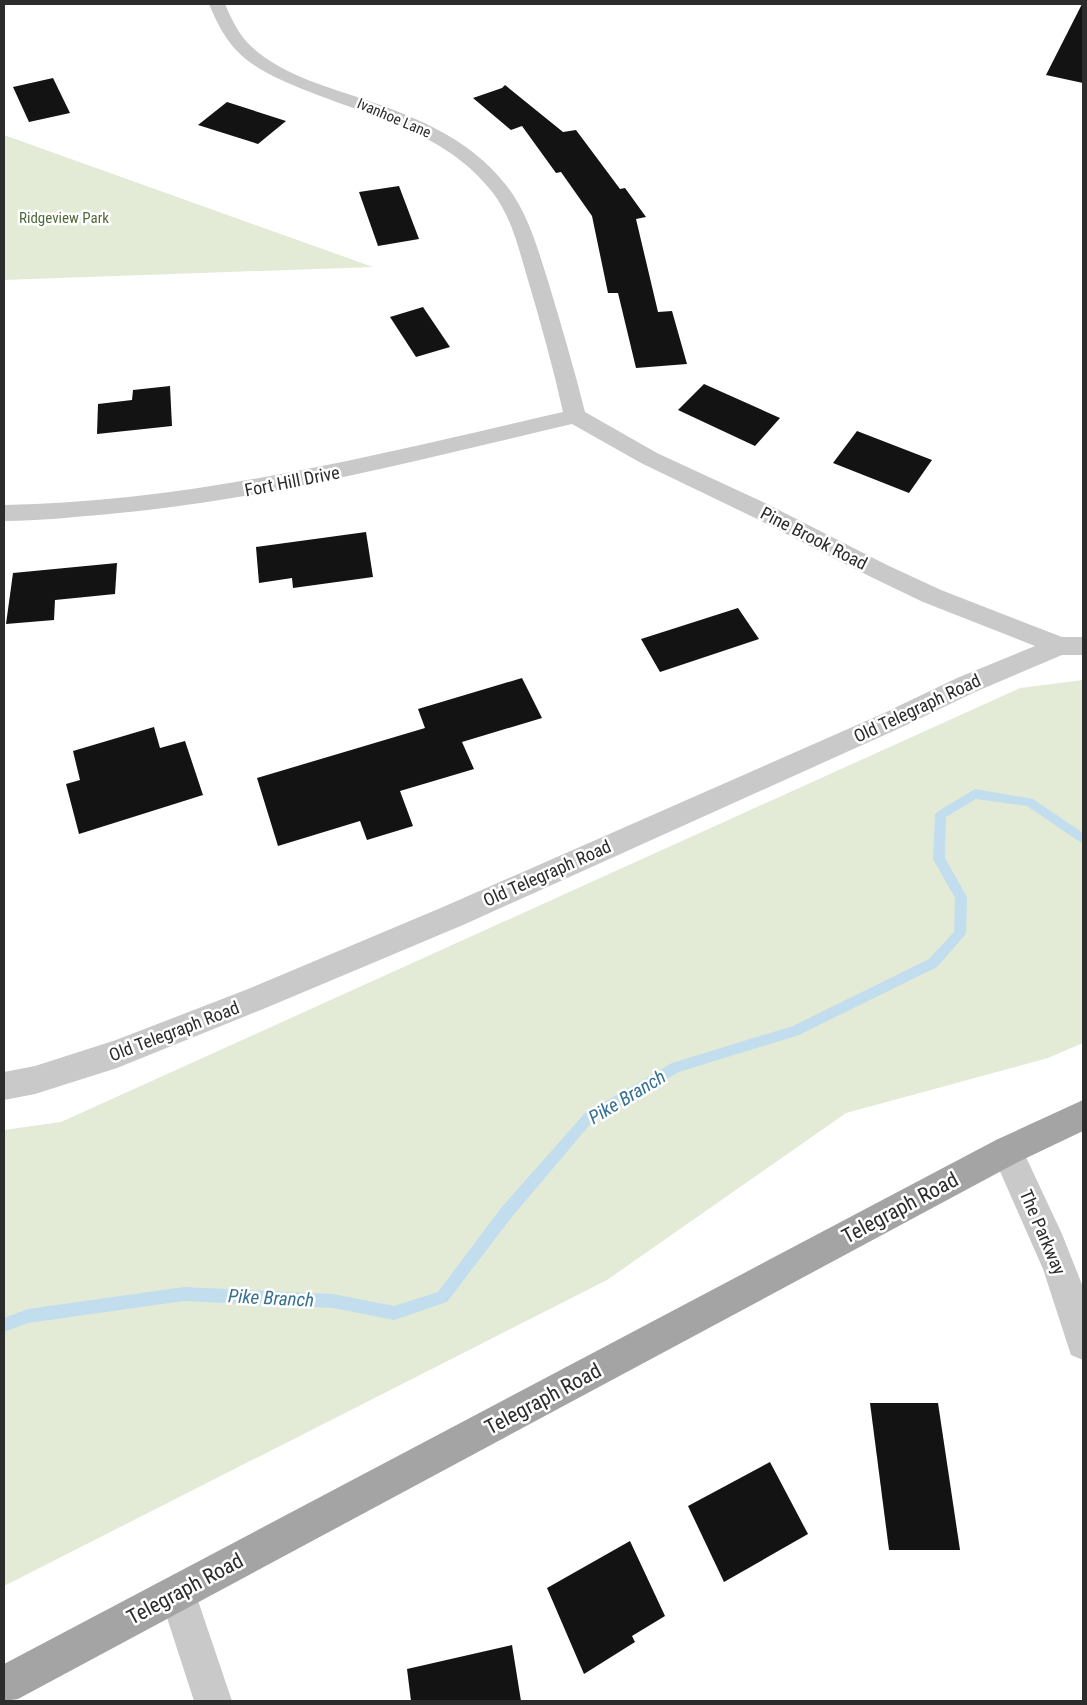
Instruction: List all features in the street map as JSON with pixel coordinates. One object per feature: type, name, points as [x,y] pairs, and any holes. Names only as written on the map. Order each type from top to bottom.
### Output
[{"type":"main road","name":"Telegraph Road","points":[[4,1685],[1007,1151],[1083,1115]]},
{"type":"street","name":"Ivanhoe Lane","points":[[217,4],[224,23],[232,35],[244,48],[273,69],[305,84],[378,108],[413,123],[455,148],[486,174],[499,188],[510,203],[522,229],[560,353],[575,416]]},
{"type":"street","name":"Fort Hill Drive","points":[[4,513],[136,505],[234,492],[412,456],[575,416]]},
{"type":"street","name":"Pine Brook Road","points":[[575,416],[649,458],[932,596],[1072,646]]},
{"type":"street","name":"Old Telegraph Road","points":[[4,1086],[35,1080],[117,1054],[258,998],[462,912],[891,721],[966,684],[1072,646]]},
{"type":"street","name":"The Parkway","points":[[1007,1151],[1045,1234],[1077,1316],[1083,1343]]},
{"type":"street","points":[[178,1593],[213,1701]]},
{"type":"green space","name":"Ridgeview Park","points":[[4,135],[373,267],[4,280]]},
{"type":"green space","points":[[1083,680],[1083,1043],[1048,1058],[846,1113],[607,1280],[4,1586],[4,1130],[61,1122],[1020,688]]},
{"type":"building","points":[[1082,4],[1083,83],[1046,75]]},
{"type":"building","points":[[53,78],[70,113],[29,122],[13,87]]},
{"type":"building","points":[[505,85],[563,132],[576,130],[620,189],[625,188],[646,217],[636,219],[658,312],[672,311],[687,364],[636,368],[618,293],[608,293],[592,216],[561,172],[556,173],[522,126],[511,130],[473,98],[502,88]]},
{"type":"building","points":[[227,102],[286,121],[258,144],[198,125]]},
{"type":"building","points":[[399,186],[419,239],[378,246],[359,192]]},
{"type":"building","points":[[423,307],[450,347],[416,357],[390,317]]},
{"type":"building","points":[[704,384],[780,418],[755,446],[678,410]]},
{"type":"building","points":[[170,386],[172,426],[97,434],[98,404],[132,400],[133,390]]},
{"type":"building","points":[[857,431],[932,460],[909,493],[833,463]]},
{"type":"building","points":[[366,532],[373,577],[293,588],[292,578],[259,583],[256,547]]},
{"type":"building","points":[[117,563],[115,594],[55,600],[54,620],[6,624],[13,573]]},
{"type":"building","points":[[738,608],[759,639],[660,672],[641,639]]},
{"type":"building","points":[[522,678],[542,718],[462,742],[474,769],[400,791],[413,826],[367,840],[360,821],[278,846],[257,778],[425,728],[418,709]]},
{"type":"building","points":[[154,727],[160,748],[185,741],[203,795],[79,834],[66,784],[80,780],[73,751]]},
{"type":"building","points":[[870,1403],[938,1403],[960,1550],[889,1550]]},
{"type":"building","points":[[770,1462],[808,1534],[724,1582],[688,1506]]},
{"type":"building","points":[[630,1541],[665,1616],[632,1636],[635,1642],[584,1674],[547,1588]]},
{"type":"building","points":[[512,1645],[521,1701],[411,1701],[407,1669]]},
{"type":"waterway","name":"Pike Branch","points":[[4,1325],[28,1316],[184,1294],[333,1301],[394,1313],[442,1297],[506,1213],[589,1117],[676,1067],[795,1031],[933,963],[960,934],[961,897],[939,859],[941,815],[975,794],[1029,802],[1083,839]]}]
